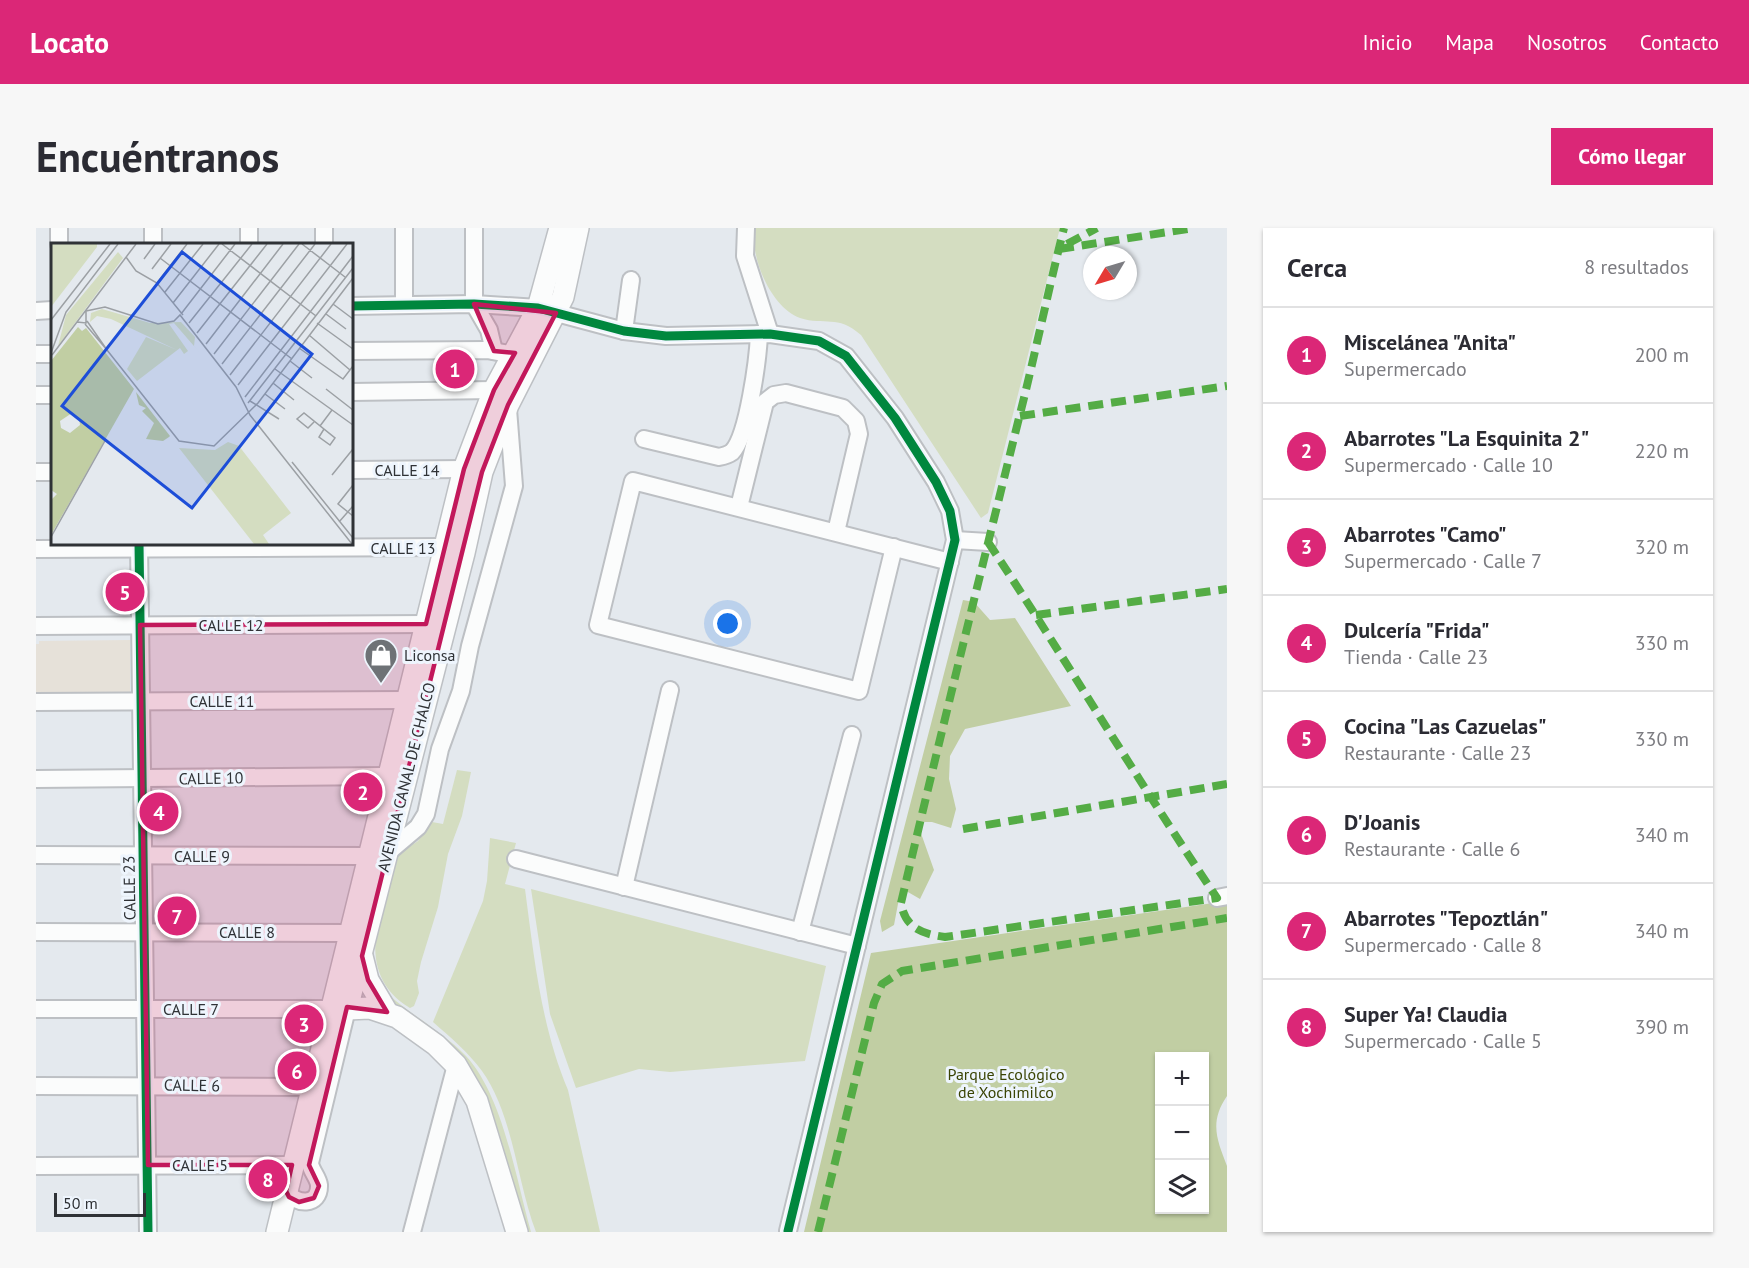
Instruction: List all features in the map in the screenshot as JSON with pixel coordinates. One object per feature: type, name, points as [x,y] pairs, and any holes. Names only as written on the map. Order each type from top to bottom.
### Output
[{"type":"main road","name":"AVENIDA CANAL DE CHALCO","points":[[277,1232],[313,1087],[339,1009],[362,956],[386,776],[464,470],[547,311],[560,228]]},
{"type":"main road","name":"AVENIDA CANAL DE CHALCO","points":[[339,1009],[349,933],[376,856],[464,553],[501,398],[504,353],[563,297],[578,228]]},
{"type":"main road","points":[[362,956],[368,980],[392,1015]]},
{"type":"main road","points":[[339,1009],[370,1008],[392,1015],[436,1045],[456,1065],[469,1082],[482,1114],[517,1232]]},
{"type":"street","points":[[58,228],[59,243]]},
{"type":"street","points":[[404,228],[404,305]]},
{"type":"street","points":[[474,228],[474,304],[504,353]]},
{"type":"street","points":[[644,439],[719,457],[730,453],[737,445],[750,400],[764,334],[745,256],[746,228]]},
{"type":"street","points":[[624,331],[631,280]]},
{"type":"street","points":[[352,306],[474,304],[547,311],[624,331],[666,336],[764,334],[819,341],[846,356],[895,417],[936,482],[950,511],[955,540],[788,1232]]},
{"type":"street","points":[[36,311],[51,310]]},
{"type":"street","points":[[352,351],[504,353]]},
{"type":"street","points":[[352,392],[501,398],[514,486],[470,646],[461,691],[440,749],[426,814],[418,827],[376,856]]},
{"type":"street","points":[[739,507],[765,402],[774,395],[786,393],[848,411],[856,421],[859,434],[836,532]]},
{"type":"street","name":"CALLE 14","points":[[352,470],[464,470]]},
{"type":"street","points":[[894,546],[859,691],[598,625],[633,481],[894,546],[950,562]]},
{"type":"street","points":[[955,540],[988,542]]},
{"type":"street","name":"CALLE 13","points":[[36,549],[139,546],[446,547]]},
{"type":"street","name":"CALLE 23","points":[[139,546],[148,1232]]},
{"type":"street","name":"CALLE 12","points":[[36,626],[426,624]]},
{"type":"street","points":[[624,887],[670,690]]},
{"type":"street","name":"CALLE 11","points":[[36,702],[407,700]]},
{"type":"street","points":[[800,932],[852,735]]},
{"type":"street","name":"CALLE 10","points":[[36,780],[386,776]]},
{"type":"street","name":"CALLE 9","points":[[36,855],[376,856]]},
{"type":"street","points":[[516,859],[857,946]]},
{"type":"street","name":"CALLE 8","points":[[36,932],[349,933]]},
{"type":"street","name":"CALLE 7","points":[[36,1009],[339,1009]]},
{"type":"street","name":"AVENIDA CANAL DE CHALCO","points":[[286,1191],[294,1200],[305,1203],[314,1198],[318,1190],[318,1180],[310,1163],[339,1009]]},
{"type":"street","points":[[412,1232],[456,1065]]},
{"type":"street","name":"CALLE 6","points":[[36,1086],[146,1084],[313,1087]]},
{"type":"street","points":[[446,1102],[463,1099],[474,1104],[482,1114]]},
{"type":"street","name":"CALLE 5","points":[[36,1166],[292,1165]]},
{"type":"highlighted area","points":[[474,304],[556,313],[508,405],[482,472],[362,956],[368,980],[387,1012],[347,1007],[309,1165],[319,1186],[314,1198],[299,1202],[289,1197],[286,1191],[292,1165],[148,1165],[140,625],[426,624],[464,469],[494,390],[515,353],[494,351]]},
{"type":"shaded area","points":[[130,640],[130,694],[36,695],[36,644],[39,644],[39,641]]},
{"type":"green space","points":[[755,228],[1060,228],[988,513],[981,518],[861,335],[838,323],[800,318],[789,312],[771,293],[755,252]]},
{"type":"green space","points":[[963,600],[974,602],[990,620],[1015,618],[1071,706],[965,729],[950,756],[949,779],[956,809],[951,828],[932,822],[917,822],[934,870],[920,899],[901,888],[894,925],[882,932],[880,921]]},
{"type":"green space","points":[[457,770],[471,772],[462,816],[448,854],[438,907],[421,962],[417,981],[419,993],[414,1006],[410,1008],[392,993],[381,976],[376,958],[379,917],[397,855],[418,841],[432,822],[443,824]]},
{"type":"green space","points":[[490,838],[516,843],[505,884],[525,889],[535,966],[545,1016],[568,1090],[600,1232],[536,1232],[508,1128],[492,1088],[471,1057],[433,1022],[483,901]]},
{"type":"green space","points":[[531,889],[826,966],[805,1061],[670,1072],[639,1069],[576,1088],[550,1014]]},
{"type":"green space","name":"Parque Ecológico de Xochimilco","points":[[1227,901],[1227,1096],[1218,1114],[1216,1131],[1227,1166],[1227,1232],[804,1232],[871,953]]},
{"type":"green space","points":[[390,996],[457,1047],[479,1073],[490,1093],[507,1139],[531,1232],[526,1232],[493,1116],[475,1074],[448,1046],[395,1006]]},
{"type":"marked path","points":[[988,542],[1017,586],[1046,631],[1159,810],[1217,898],[945,937],[922,932],[911,924],[903,912],[901,903],[959,660],[974,599],[989,539],[1025,394],[1064,228]]},
{"type":"marked path","points":[[1067,244],[1097,228]]},
{"type":"marked path","points":[[1059,249],[1194,228]]},
{"type":"marked path","points":[[1020,416],[1227,386]]},
{"type":"marked path","points":[[1036,615],[1227,589]]},
{"type":"marked path","points":[[963,829],[1227,784]]},
{"type":"marked path","points":[[818,1232],[874,1003],[882,984],[902,971],[1227,918]]},
{"type":"cycle path","points":[[352,306],[474,304],[538,308],[624,331],[666,336],[770,334],[819,341],[846,356],[895,418],[936,482],[950,511],[955,540],[788,1231]]},
{"type":"cycle path","points":[[139,544],[148,1232]]},
{"type":"place","name":"Miscelánea \"Anita\"","points":[[455,369]]},
{"type":"place","name":"Cocina \"Las Cazuelas\"","points":[[125,592]]},
{"type":"place","name":"Liconsa","points":[[381,684]]},
{"type":"place","name":"Abarrotes \"La Esquinita 2\"","points":[[363,792]]},
{"type":"place","name":"Dulcería \"Frida\"","points":[[159,812]]},
{"type":"place","name":"Abarrotes \"Tepoztlán\"","points":[[177,916]]},
{"type":"place","name":"Abarrotes \"Camo\"","points":[[304,1024]]},
{"type":"place","name":"D'Joanis","points":[[297,1071]]},
{"type":"place","name":"Super Ya! Claudia","points":[[268,1179]]}]
